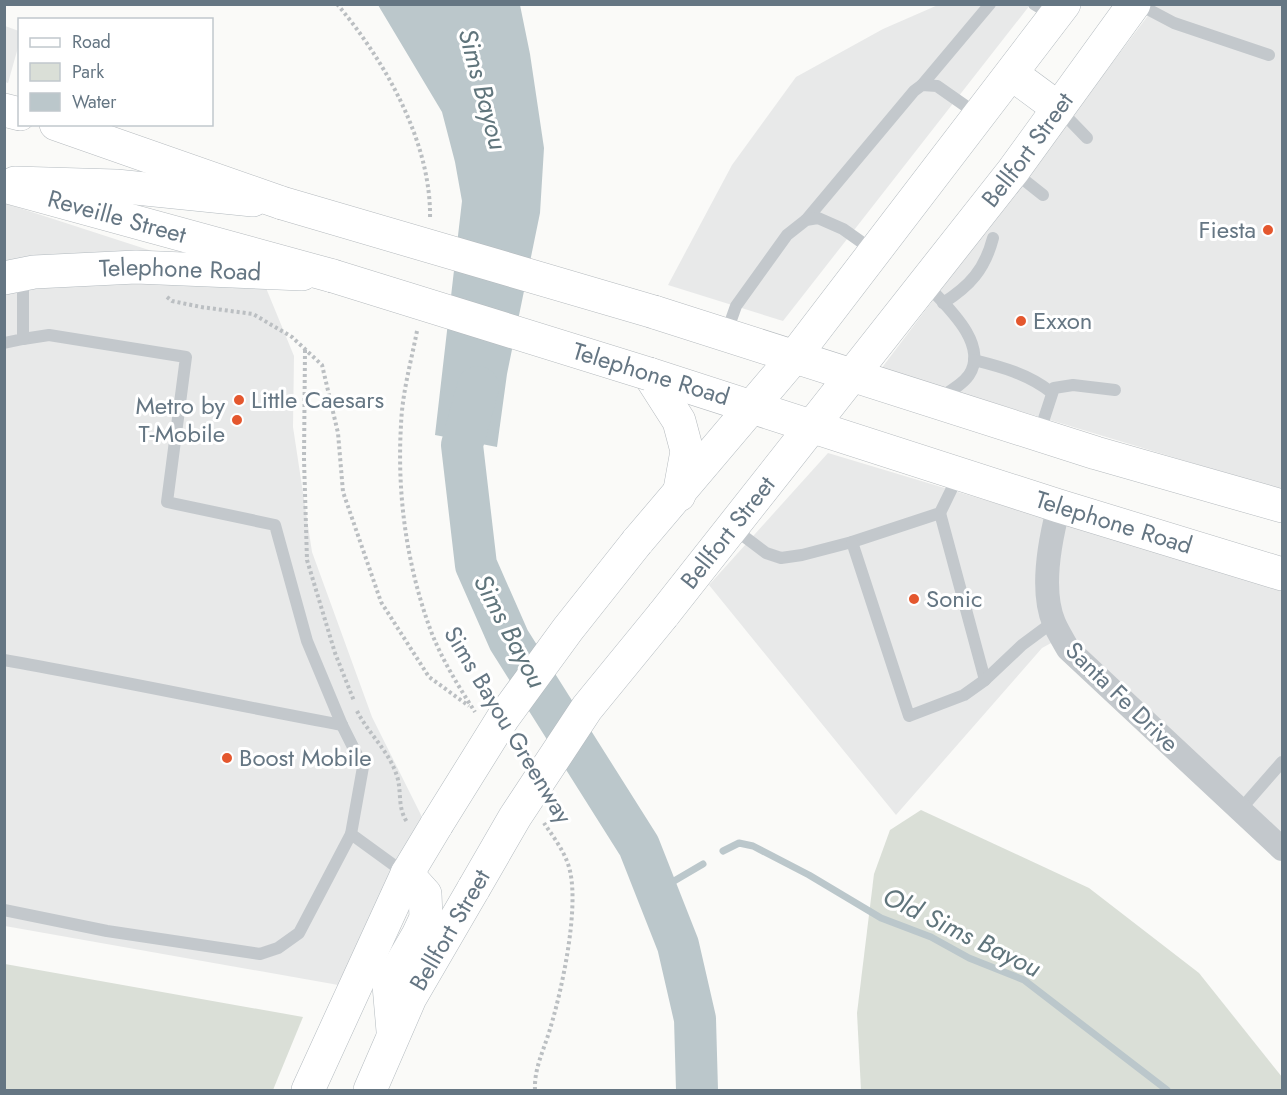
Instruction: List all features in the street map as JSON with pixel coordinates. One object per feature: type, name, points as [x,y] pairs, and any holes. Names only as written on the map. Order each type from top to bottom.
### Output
[{"type":"main road","name":"Bellfort Street","points":[[370,1090],[410,998],[515,817],[587,708],[851,376],[934,293],[1013,171],[1136,4]]},
{"type":"main road","points":[[308,1090],[407,874],[503,718],[568,629],[637,542],[794,357],[1012,74],[1051,9]]},
{"type":"main road","points":[[1012,74],[1058,108]]},
{"type":"main road","points":[[62,126],[282,203],[654,312],[1096,453],[1282,506]]},
{"type":"main road","points":[[4,184],[116,186],[282,203]]},
{"type":"main road","name":"Reveille Street","points":[[4,184],[333,276]]},
{"type":"main road","name":"Telephone Road","points":[[14,276],[34,272],[136,267],[333,276],[649,374],[1059,506],[1282,574]]},
{"type":"main road","points":[[649,374],[679,421],[685,443],[687,452],[679,495]]},
{"type":"main road","points":[[394,1036],[389,986],[426,918],[425,894],[407,874]]},
{"type":"street","name":"Santa Fe Drive","points":[[1059,506],[1051,536],[1047,593],[1053,622],[1068,649],[1282,849]]},
{"type":"lane","points":[[726,335],[736,306],[787,235],[806,220],[990,4]]},
{"type":"lane","points":[[1136,4],[1174,23],[1269,55]]},
{"type":"lane","points":[[922,85],[937,86],[980,116]]},
{"type":"lane","points":[[1058,108],[1087,138]]},
{"type":"lane","points":[[1013,171],[1043,195]]},
{"type":"lane","points":[[806,220],[818,218],[843,229],[875,252]]},
{"type":"lane","points":[[934,293],[954,296],[982,268],[993,238]]},
{"type":"lane","points":[[14,276],[23,339]]},
{"type":"lane","points":[[933,402],[954,389],[969,375],[974,360],[972,341],[956,317],[934,293]]},
{"type":"lane","points":[[4,343],[49,335],[186,357],[167,502],[276,525],[307,641],[342,725],[363,767],[351,834],[298,933],[278,948],[260,954],[107,931],[4,910]]},
{"type":"lane","points":[[974,360],[1029,377],[1051,392]]},
{"type":"lane","points":[[1038,435],[1051,392],[1060,386],[1115,390]]},
{"type":"lane","points":[[959,474],[940,513],[985,680]]},
{"type":"lane","points":[[732,527],[766,553],[781,558],[852,542],[940,513]]},
{"type":"lane","points":[[852,542],[909,716],[964,695],[985,680],[1022,645],[1053,622]]},
{"type":"lane","points":[[4,660],[134,683],[197,698],[342,725]]},
{"type":"lane","points":[[1240,810],[1282,762]]},
{"type":"lane","points":[[351,834],[407,874]]},
{"type":"path","points":[[337,4],[353,23],[389,76],[412,127],[425,171],[430,207],[430,231]]},
{"type":"path","points":[[165,295],[172,301],[253,314],[292,337],[322,365],[338,433],[343,492],[381,602],[429,677],[472,708]]},
{"type":"path","name":"Sims Bayou Greenway","points":[[418,322],[400,424],[403,521],[428,624],[452,676],[478,718]]},
{"type":"path","points":[[305,349],[304,479],[307,560],[334,653],[359,714],[398,777],[401,813],[411,828],[431,834]]},
{"type":"path","name":"Sims Bayou Greenway","points":[[535,1090],[534,1078],[538,1062],[550,1029],[561,986],[572,900],[570,872],[564,854],[540,815]]},
{"type":"shaded area","points":[[938,5],[1030,5],[783,321],[668,285],[732,165],[796,77],[883,29]]},
{"type":"shaded area","points":[[1156,5],[1282,5],[1282,490],[881,369]]},
{"type":"shaded area","points":[[5,26],[18,31],[18,48],[8,83],[5,82]]},
{"type":"shaded area","points":[[4,203],[266,288],[294,356],[293,427],[312,552],[372,717],[428,829],[344,986],[5,926]]},
{"type":"shaded area","points":[[828,453],[1282,589],[1282,847],[1062,637],[1042,648],[896,815],[709,585]]},
{"type":"green space","points":[[921,810],[1089,888],[1199,973],[1282,1077],[1282,1090],[861,1090],[857,1013],[874,874],[890,830]]},
{"type":"green space","points":[[4,964],[303,1017],[273,1090],[5,1090]]},
{"type":"water","points":[[378,5],[520,5],[544,148],[540,213],[507,374],[497,447],[435,435],[462,201],[442,112]]},
{"type":"waterway","name":"Sims Bayou","points":[[478,387],[462,445],[476,565],[509,640],[639,846],[678,945],[695,1019],[697,1090]]},
{"type":"waterway","name":"Old Sims Bayou","points":[[723,851],[739,843],[753,846],[809,875],[881,918],[931,937],[969,958],[1024,980],[1167,1090]]},
{"type":"waterway","name":"Old Sims Bayou","points":[[657,891],[703,864]]},
{"type":"place","name":"Fiesta","points":[[1268,230]]},
{"type":"place","name":"Exxon","points":[[1021,321]]},
{"type":"place","name":"Little Caesars","points":[[239,400]]},
{"type":"place","name":"Metro by T-Mobile","points":[[237,420]]},
{"type":"place","name":"Sonic","points":[[914,599]]},
{"type":"place","name":"Boost Mobile","points":[[227,758]]}]
